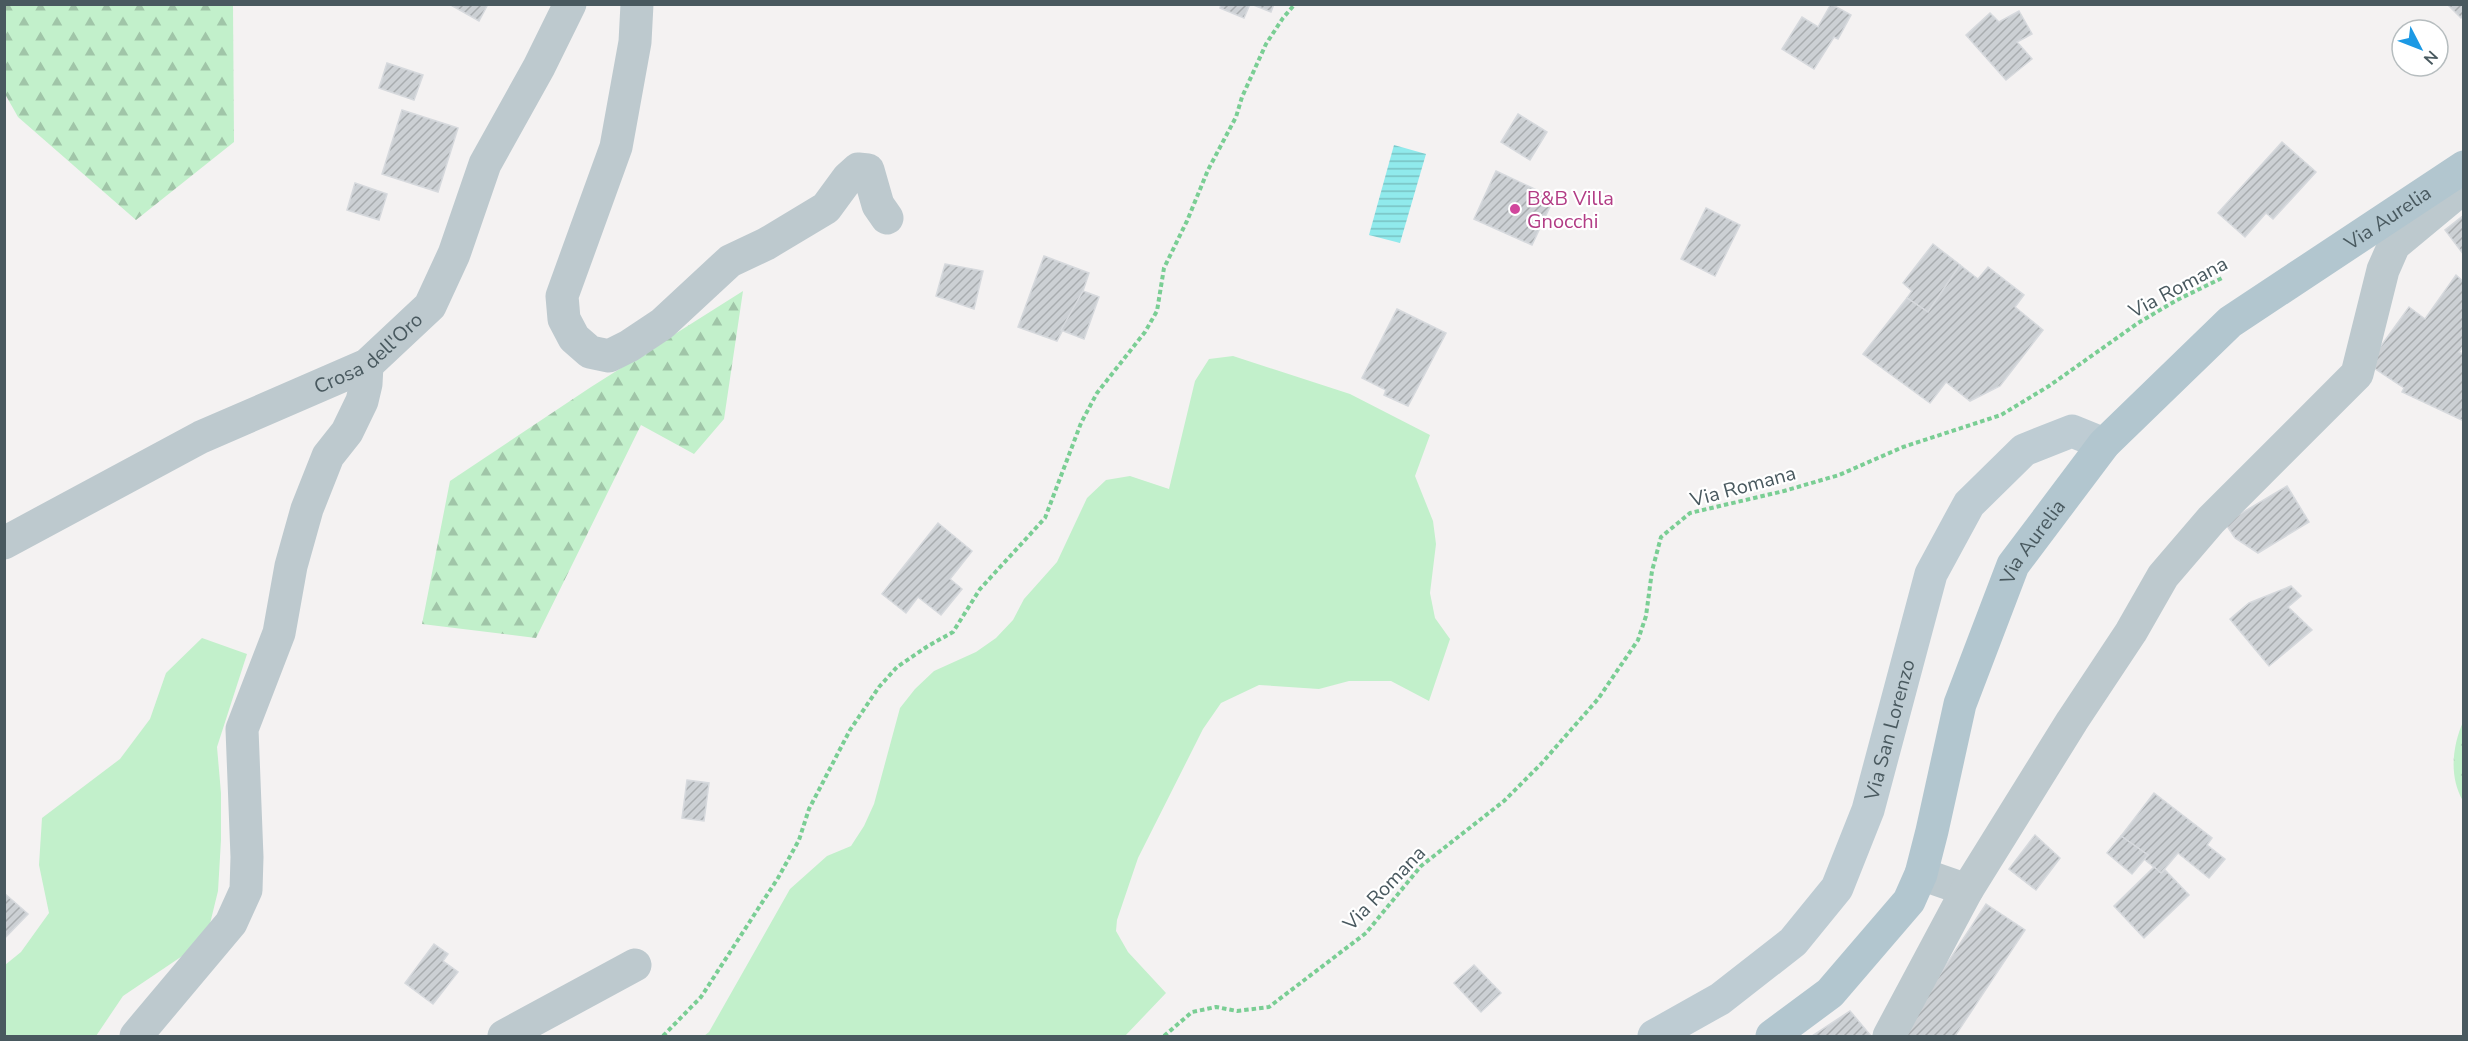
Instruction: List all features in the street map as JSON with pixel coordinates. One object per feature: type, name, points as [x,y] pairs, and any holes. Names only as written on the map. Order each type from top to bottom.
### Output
[{"type":"main road","name":"Via Aurelia","points":[[1772,1036],[1830,993],[1909,901],[1921,874],[1960,704],[2013,565],[2104,444],[2230,322],[2463,167]]},
{"type":"main road","name":"Via San Lorenzo","points":[[1654,1036],[1720,999],[1793,942],[1837,888],[1868,810],[1931,574],[1969,504],[2024,450],[2072,431],[2104,444]]},
{"type":"street","name":"Crosa dell'Oro","points":[[4,543],[201,436],[367,365],[430,306],[454,254],[484,164],[539,67],[570,4]]},
{"type":"street","points":[[637,4],[635,42],[616,147],[562,296],[564,320],[574,338],[590,352],[609,356],[662,324],[730,261],[766,244],[825,208],[848,177],[858,169],[868,170],[878,205],[887,218]]},
{"type":"street","points":[[1889,1036],[1967,890],[2072,721],[2131,632],[2163,576],[2211,519],[2357,374],[2383,270],[2394,245],[2463,187]]},
{"type":"street","points":[[136,1036],[231,924],[246,890],[243,729],[279,633],[291,566],[307,509],[328,456],[347,432],[362,401],[367,365]]},
{"type":"street","points":[[1921,874],[1967,890]]},
{"type":"street","points":[[504,1036],[635,965]]},
{"type":"path","points":[[663,1036],[701,997],[778,878],[799,840],[809,809],[845,739],[879,687],[897,668],[953,632],[980,589],[1045,518],[1081,423],[1097,393],[1145,332],[1157,311],[1164,268],[1208,170],[1236,117],[1242,97],[1266,44],[1295,4]]},
{"type":"path","name":"Via Romana","points":[[1164,1036],[1192,1012],[1216,1007],[1237,1011],[1269,1007],[1366,933],[1421,866],[1504,801],[1541,764],[1598,699],[1638,640],[1646,616],[1652,571],[1661,537],[1690,513],[1784,491],[1839,475],[1903,447],[2001,414],[2049,386],[2138,323],[2177,300],[2228,276]]},
{"type":"green space","points":[[5,4],[233,5],[234,142],[136,220],[18,117],[5,94]]},
{"type":"green space","points":[[743,291],[724,419],[694,454],[641,425],[536,638],[422,624],[450,481],[591,387]]},
{"type":"green space","points":[[1233,356],[1350,394],[1430,435],[1415,476],[1433,521],[1436,544],[1430,593],[1435,618],[1450,639],[1429,701],[1391,681],[1349,681],[1319,689],[1259,685],[1221,703],[1203,729],[1138,858],[1117,920],[1116,931],[1128,952],[1166,993],[1125,1036],[704,1036],[709,1032],[790,889],[827,856],[851,846],[864,826],[874,804],[900,708],[915,689],[934,671],[976,652],[996,638],[1013,620],[1024,599],[1057,562],[1087,498],[1106,480],[1130,476],[1169,489],[1195,381],[1209,359]]},
{"type":"green space","points":[[202,638],[247,654],[217,747],[221,793],[221,840],[218,891],[206,940],[123,996],[96,1036],[5,1036],[5,965],[21,952],[49,913],[39,865],[42,818],[120,759],[150,719],[166,673]]},
{"type":"green space","points":[[2463,722],[2463,801],[2454,772],[2454,752]]},
{"type":"water","points":[[1394,145],[1426,154],[1400,243],[1369,235]]},
{"type":"building","points":[[449,4],[488,4],[479,21]]},
{"type":"building","points":[[1221,4],[1250,4],[1244,18],[1220,8]]},
{"type":"building","points":[[1251,4],[1274,4],[1271,12]]},
{"type":"building","points":[[1831,4],[1851,15],[1838,39],[1834,37],[1814,69],[1782,49],[1802,17],[1818,27]]},
{"type":"building","points":[[2447,4],[2464,4],[2464,15],[2461,18]]},
{"type":"building","points":[[2019,11],[2032,34],[2017,42],[2032,59],[2006,80],[1966,35],[1990,13],[1999,22]]},
{"type":"building","points":[[387,63],[423,75],[414,100],[379,88]]},
{"type":"building","points":[[402,110],[458,128],[438,192],[382,174]]},
{"type":"building","points":[[1518,114],[1547,132],[1530,160],[1501,142]]},
{"type":"building","points":[[2282,142],[2316,172],[2273,219],[2266,213],[2245,237],[2218,213]]},
{"type":"building","points":[[1496,171],[1554,198],[1532,245],[1474,219]]},
{"type":"building","points":[[355,183],[387,194],[379,220],[347,210]]},
{"type":"building","points":[[1706,208],[1740,225],[1715,276],[1681,259]]},
{"type":"building","points":[[2464,215],[2464,255],[2445,230]]},
{"type":"building","points":[[1933,244],[1960,265],[1928,312],[1907,298],[1912,291],[1903,283]]},
{"type":"building","points":[[1044,256],[1089,273],[1083,291],[1057,341],[1018,327]]},
{"type":"building","points":[[945,264],[983,271],[974,309],[936,296]]},
{"type":"building","points":[[1960,265],[1978,279],[1988,267],[2024,295],[2015,307],[2043,330],[2000,386],[1970,401],[1946,382],[1930,403],[1863,354],[1907,298],[1928,312]]},
{"type":"building","points":[[2456,275],[2464,282],[2464,345],[2459,352],[2464,355],[2464,421],[2402,392],[2404,388],[2368,364],[2409,307],[2425,319]]},
{"type":"building","points":[[1083,291],[1099,297],[1084,339],[1061,330]]},
{"type":"building","points":[[1397,309],[1446,333],[1408,406],[1384,395],[1386,390],[1362,378]]},
{"type":"building","points":[[2287,486],[2309,522],[2258,553],[2235,538],[2225,523]]},
{"type":"building","points":[[938,523],[972,551],[950,579],[962,589],[941,615],[918,597],[906,613],[882,594]]},
{"type":"building","points":[[2291,586],[2301,596],[2288,607],[2312,630],[2269,666],[2230,619],[2249,603]]},
{"type":"building","points":[[687,780],[709,783],[704,821],[682,818]]},
{"type":"building","points":[[2154,793],[2212,838],[2207,845],[2225,859],[2209,878],[2178,853],[2161,873],[2144,859],[2148,855],[2121,836]]},
{"type":"building","points":[[2035,835],[2060,858],[2036,890],[2009,869]]},
{"type":"building","points":[[2121,836],[2148,855],[2132,874],[2107,853]]},
{"type":"building","points":[[2154,867],[2161,873],[2165,870],[2189,895],[2144,938],[2114,906]]},
{"type":"building","points":[[4,893],[28,914],[4,939]]},
{"type":"building","points":[[1986,904],[2025,930],[1955,1036],[1904,1036],[1901,1034]]},
{"type":"building","points":[[434,944],[448,954],[443,961],[458,972],[433,1004],[405,983]]},
{"type":"building","points":[[1474,965],[1501,993],[1481,1012],[1454,983]]},
{"type":"building","points":[[1850,1011],[1871,1036],[1812,1036]]},
{"type":"place","name":"B&B Villa Gnocchi","points":[[1515,209]]}]
